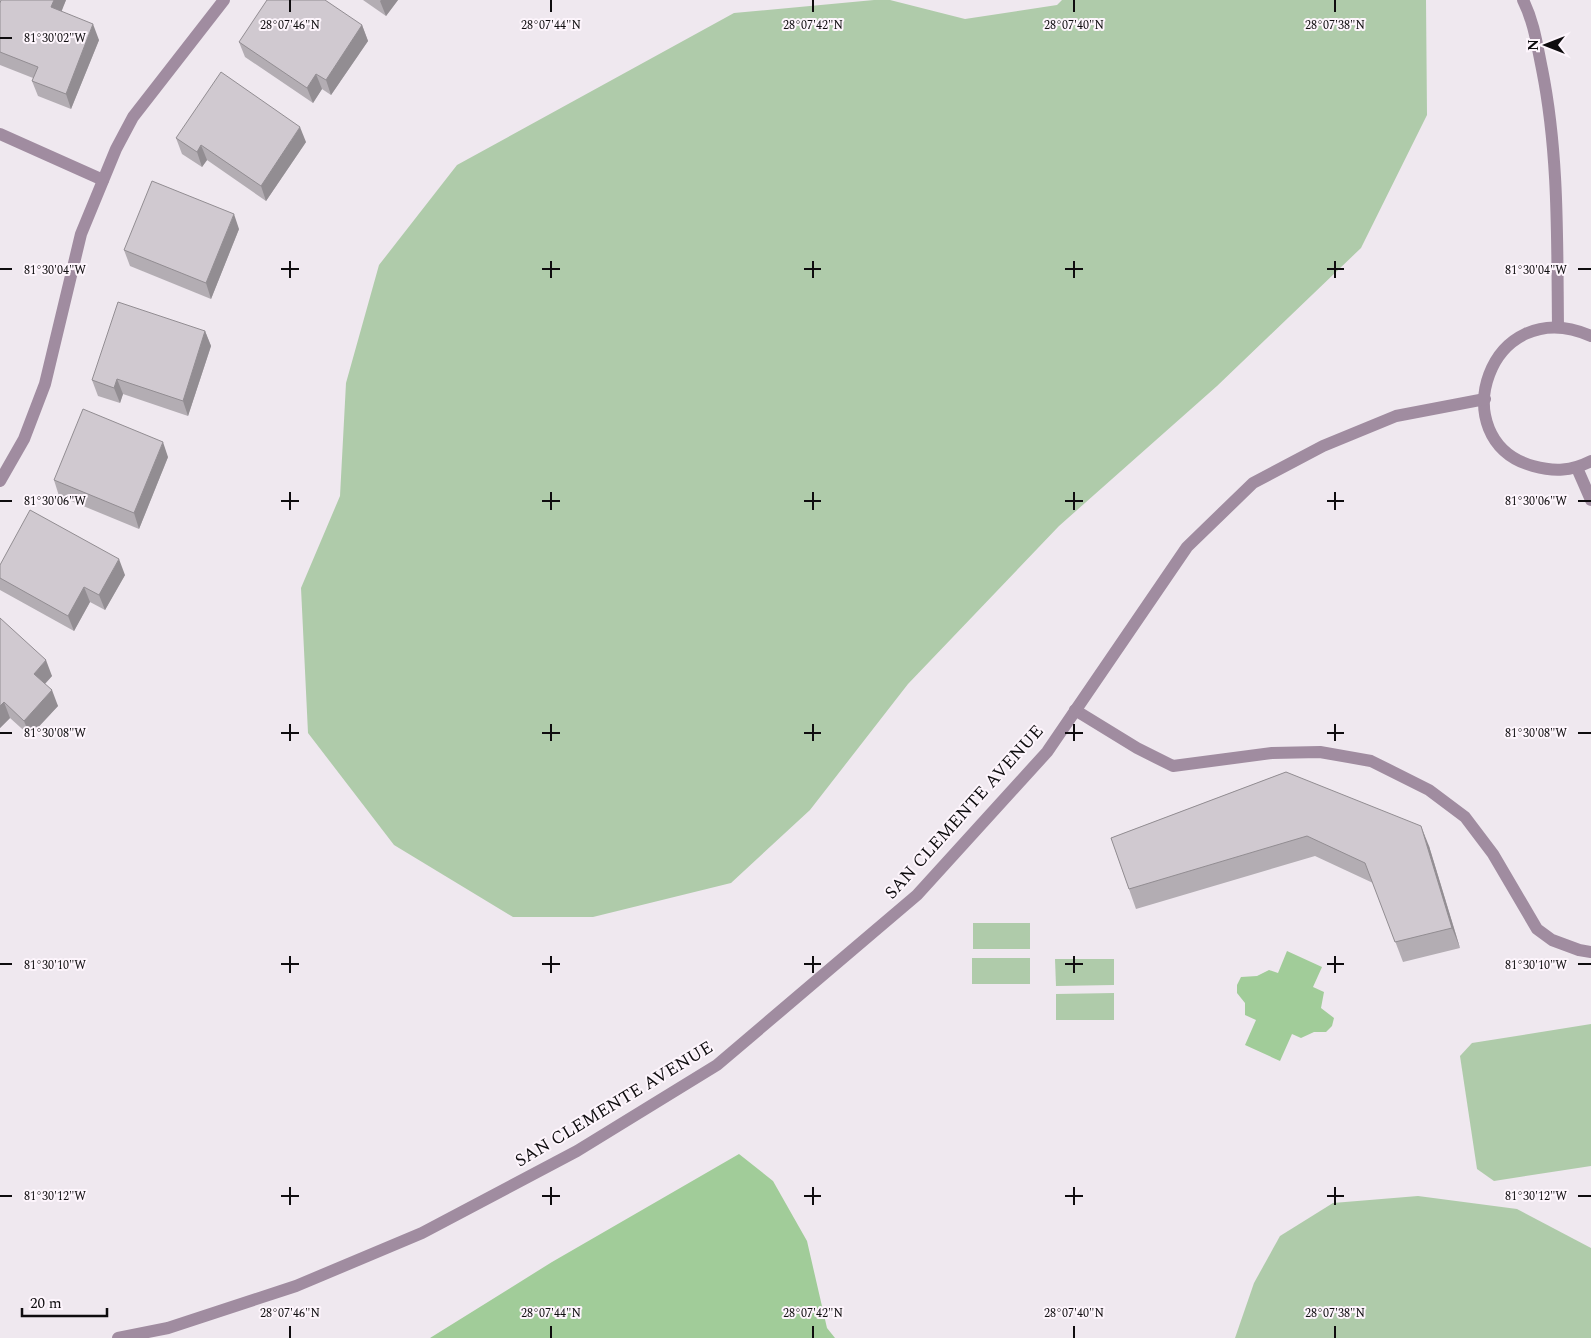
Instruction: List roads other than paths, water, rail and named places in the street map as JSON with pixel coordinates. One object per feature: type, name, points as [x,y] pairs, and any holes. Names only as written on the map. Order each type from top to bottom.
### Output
[{"type":"street","points":[[0,481],[24,438],[45,384],[81,234],[103,180],[133,117],[224,0]]},
{"type":"street","points":[[1524,0],[1532,19],[1550,110],[1556,205],[1558,327]]},
{"type":"street","points":[[0,134],[103,180]]},
{"type":"street","points":[[1591,336],[1558,327],[1533,330],[1511,342],[1494,361],[1485,384],[1484,399],[1488,425],[1501,446],[1520,462],[1552,472],[1577,468],[1591,461]]},
{"type":"street","name":"SAN CLEMENTE AVENUE","points":[[118,1338],[168,1328],[296,1286],[422,1233],[577,1151],[717,1065],[917,895],[1046,752],[1187,547],[1253,483],[1323,446],[1396,416],[1484,399]]},
{"type":"street","points":[[1577,468],[1591,500]]},
{"type":"street","points":[[1075,710],[1137,748],[1173,766],[1272,753],[1320,752],[1371,761],[1430,790],[1465,817],[1493,854],[1537,929],[1552,940],[1579,950],[1591,952]]}]
